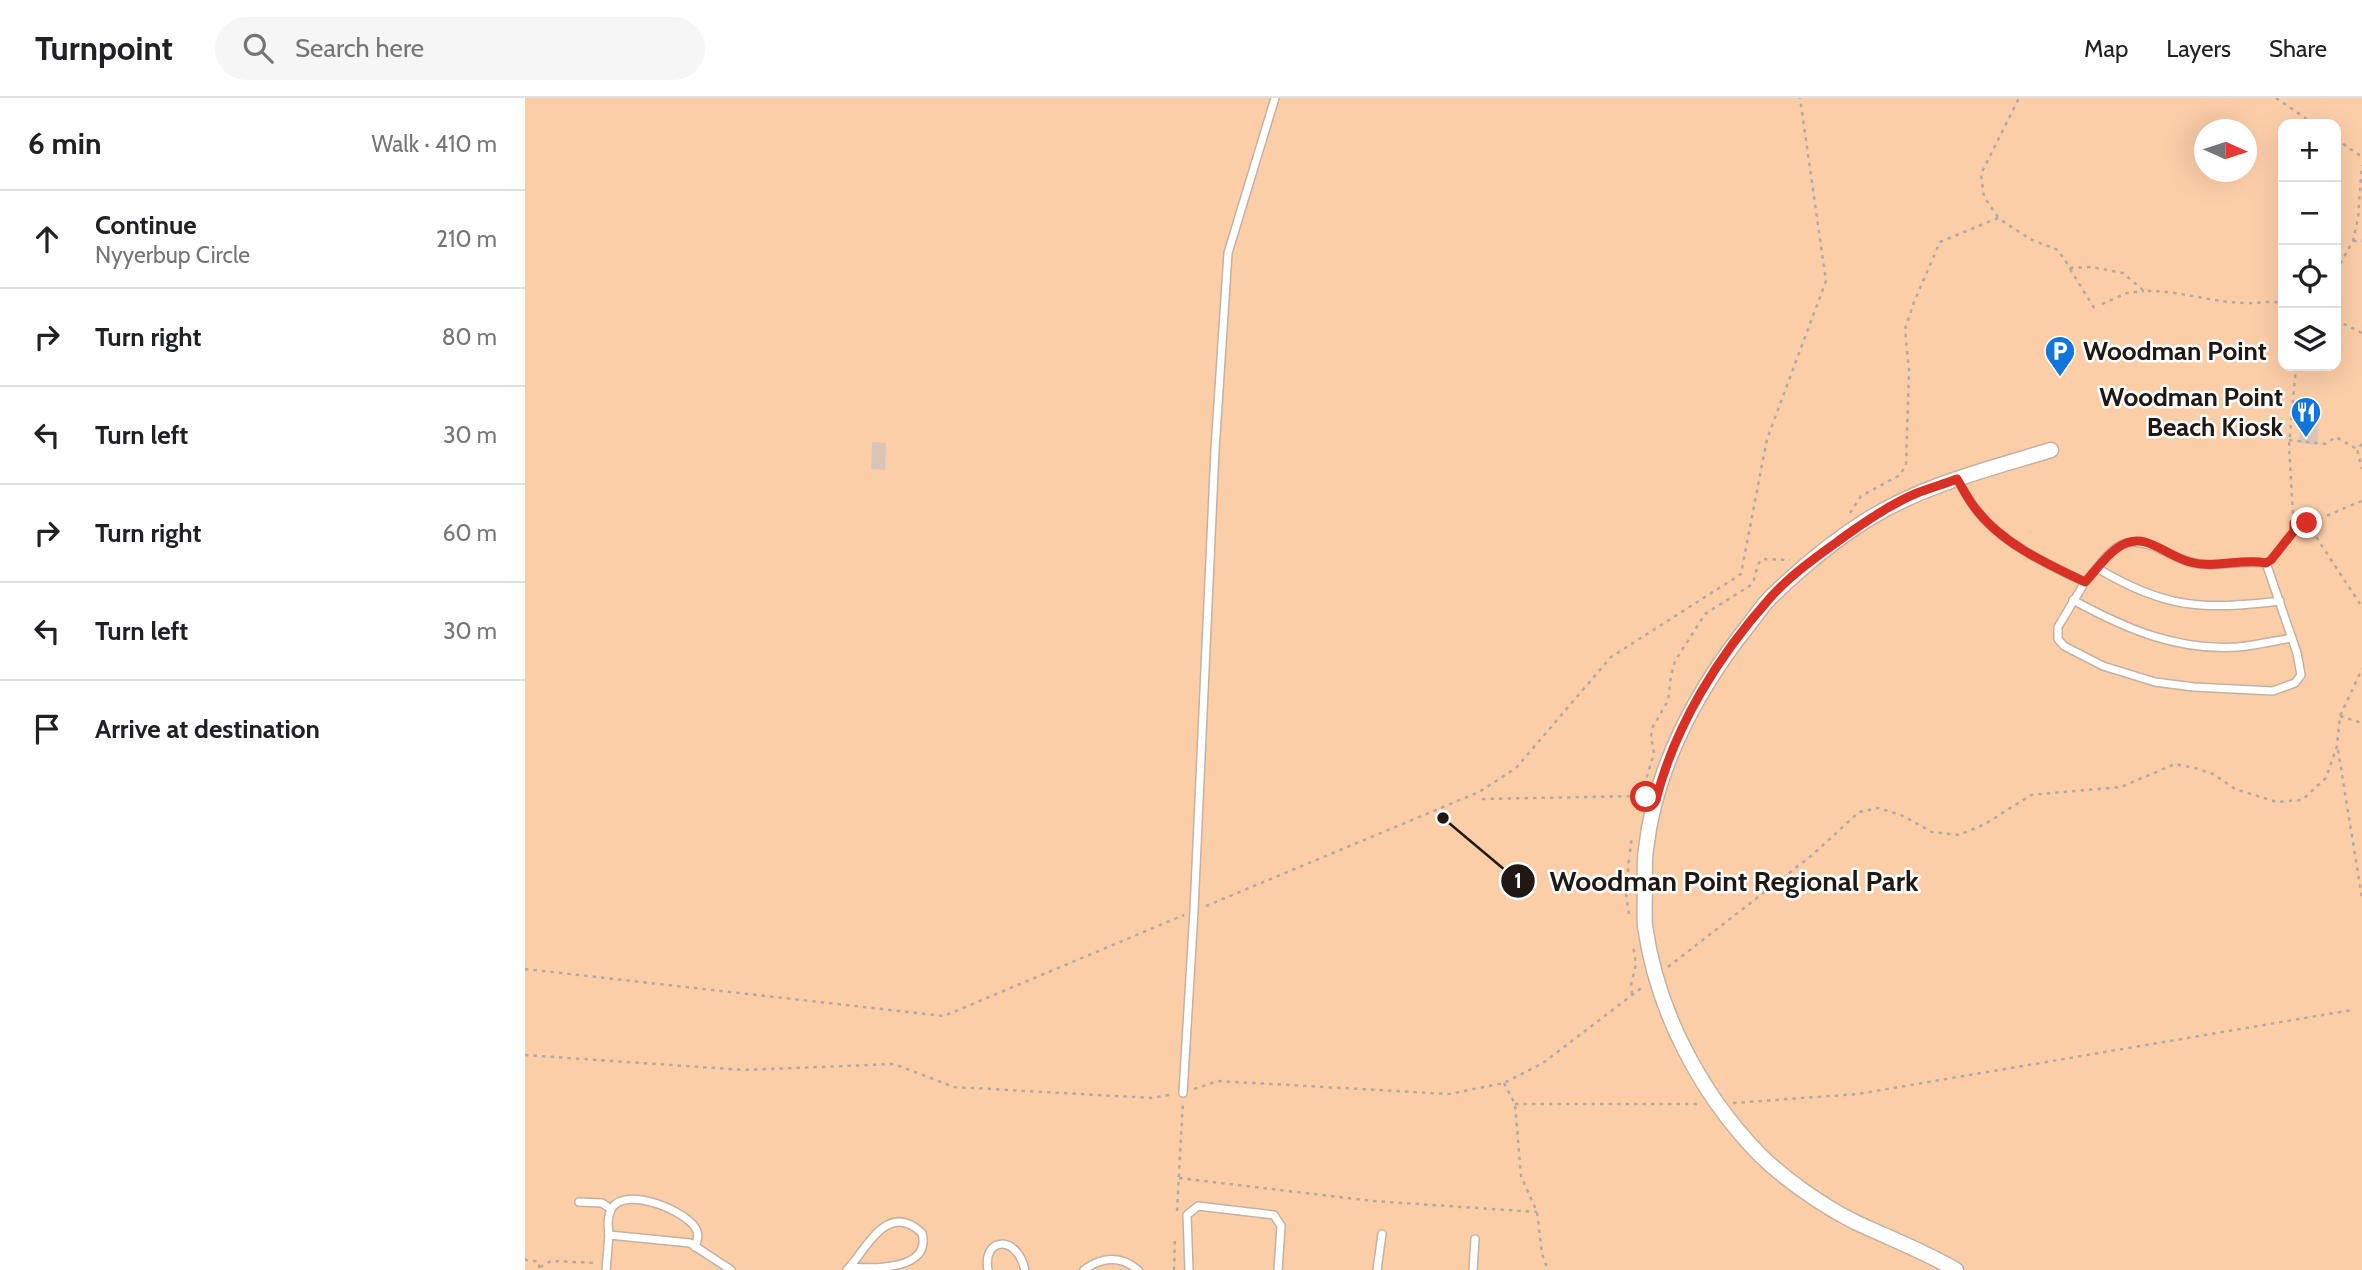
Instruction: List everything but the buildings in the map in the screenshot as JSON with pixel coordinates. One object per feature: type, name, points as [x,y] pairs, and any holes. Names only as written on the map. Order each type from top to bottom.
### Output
[{"type":"street","points":[[1956,1270],[1934,1257],[1853,1221],[1796,1185],[1760,1155],[1716,1104],[1687,1055],[1655,977],[1645,923],[1646,849],[1656,800],[1671,755],[1701,693],[1730,649],[1771,596],[1822,553],[1869,519],[1915,494],[2051,450]]},
{"type":"lane","points":[[1183,1093],[1214,464],[1228,253],[1275,98]]},
{"type":"lane","points":[[1957,479],[1976,509],[1995,529],[2040,561],[2085,582]]},
{"type":"lane","points":[[2128,541],[2144,542],[2190,562],[2218,565],[2266,563],[2292,638],[2301,675],[2295,683],[2273,691],[2194,687],[2155,681],[2103,666],[2064,646],[2058,639],[2058,627],[2085,582],[2112,551],[2128,541]]},
{"type":"lane","points":[[2098,568],[2125,585],[2163,600],[2199,606],[2237,606],[2280,601]]},
{"type":"lane","points":[[2073,600],[2118,625],[2161,640],[2199,647],[2239,647],[2292,638]]},
{"type":"lane","points":[[606,1267],[608,1219],[611,1209],[618,1201],[630,1197],[665,1206],[696,1227],[699,1235],[695,1247]]},
{"type":"lane","points":[[579,1202],[602,1203],[611,1209]]},
{"type":"lane","points":[[1189,1270],[1187,1215],[1198,1206],[1274,1215],[1281,1226],[1277,1270]]},
{"type":"lane","points":[[895,1222],[907,1223],[922,1233],[922,1250],[906,1263],[875,1270],[849,1268],[872,1237],[884,1226],[895,1222]]},
{"type":"lane","points":[[1377,1270],[1382,1234]]},
{"type":"lane","points":[[608,1235],[689,1243],[731,1270]]},
{"type":"lane","points":[[1473,1270],[1475,1239]]},
{"type":"lane","points":[[988,1270],[989,1253],[997,1245],[1007,1244],[1015,1248],[1022,1257],[1025,1270]]},
{"type":"lane","points":[[1084,1270],[1100,1260],[1113,1259],[1132,1265],[1138,1270]]},
{"type":"path","points":[[525,970],[944,1016],[1479,792],[1516,768],[1611,657],[1741,574],[1767,439],[1826,281],[1800,98]]},
{"type":"path","points":[[1998,218],[1984,197],[1981,174],[2019,98]]},
{"type":"path","points":[[2276,98],[2307,119]]},
{"type":"path","points":[[2341,142],[2362,157]]},
{"type":"path","points":[[2341,262],[2353,241],[2358,218],[2362,166]]},
{"type":"path","points":[[2353,241],[2362,241]]},
{"type":"path","points":[[2070,268],[2097,311]]},
{"type":"path","points":[[2102,304],[2127,293],[2144,291]]},
{"type":"path","points":[[2341,322],[2362,333]]},
{"type":"path","points":[[2266,563],[2294,531],[2289,440],[2296,371]]},
{"type":"path","points":[[2289,440],[2325,444],[2336,437],[2357,449],[2362,469]]},
{"type":"path","points":[[2357,449],[2362,444]]},
{"type":"path","points":[[2294,523],[2307,523],[2362,501]]},
{"type":"path","points":[[2307,523],[2362,607]]},
{"type":"path","points":[[525,1055],[744,1070],[894,1064],[954,1087],[1152,1098],[1183,1093],[1218,1081],[1449,1094],[1504,1083],[1543,1063],[1811,856],[1859,812],[1878,808],[1901,815],[1932,832],[1959,835],[1985,824],[2031,794],[2121,787],[2175,764],[2213,774],[2235,789],[2277,802],[2302,800],[2326,778],[2337,746],[2340,716],[2362,669]]},
{"type":"path","points":[[2340,716],[2362,723]]},
{"type":"path","points":[[2337,746],[2362,898]]},
{"type":"path","points":[[1482,799],[1640,796],[1656,800]]},
{"type":"path","points":[[1515,1104],[1716,1104],[1858,1094],[2352,1010]]},
{"type":"path","points":[[1504,1083],[1515,1104],[1521,1176],[1537,1212],[1542,1254],[1548,1270]]},
{"type":"path","points":[[1177,1217],[1183,1093]]},
{"type":"path","points":[[1179,1178],[1373,1201],[1537,1212]]},
{"type":"path","points":[[1174,1270],[1176,1230]]},
{"type":"path","points":[[525,1259],[538,1261],[540,1269],[551,1261],[606,1267]]},
{"type":"shaded area","points":[[525,98],[2362,98],[2362,1270],[525,1270]]},
{"type":"place","name":"Woodman Point","points":[[2060,378]]},
{"type":"place","name":"Woodman Point Beach Kiosk","points":[[2306,439]]},
{"type":"place","name":"Woodman Point Regional Park","points":[[1443,818]]},
{"type":"route","points":[[1646,797],[1656,800],[1671,755],[1701,693],[1730,649],[1771,596],[1822,553],[1869,519],[1915,494],[1957,479],[1976,509],[1995,529],[2040,561],[2085,582],[2112,551],[2128,541],[2144,542],[2190,562],[2218,565],[2266,563],[2294,531],[2294,523],[2307,523]]}]
